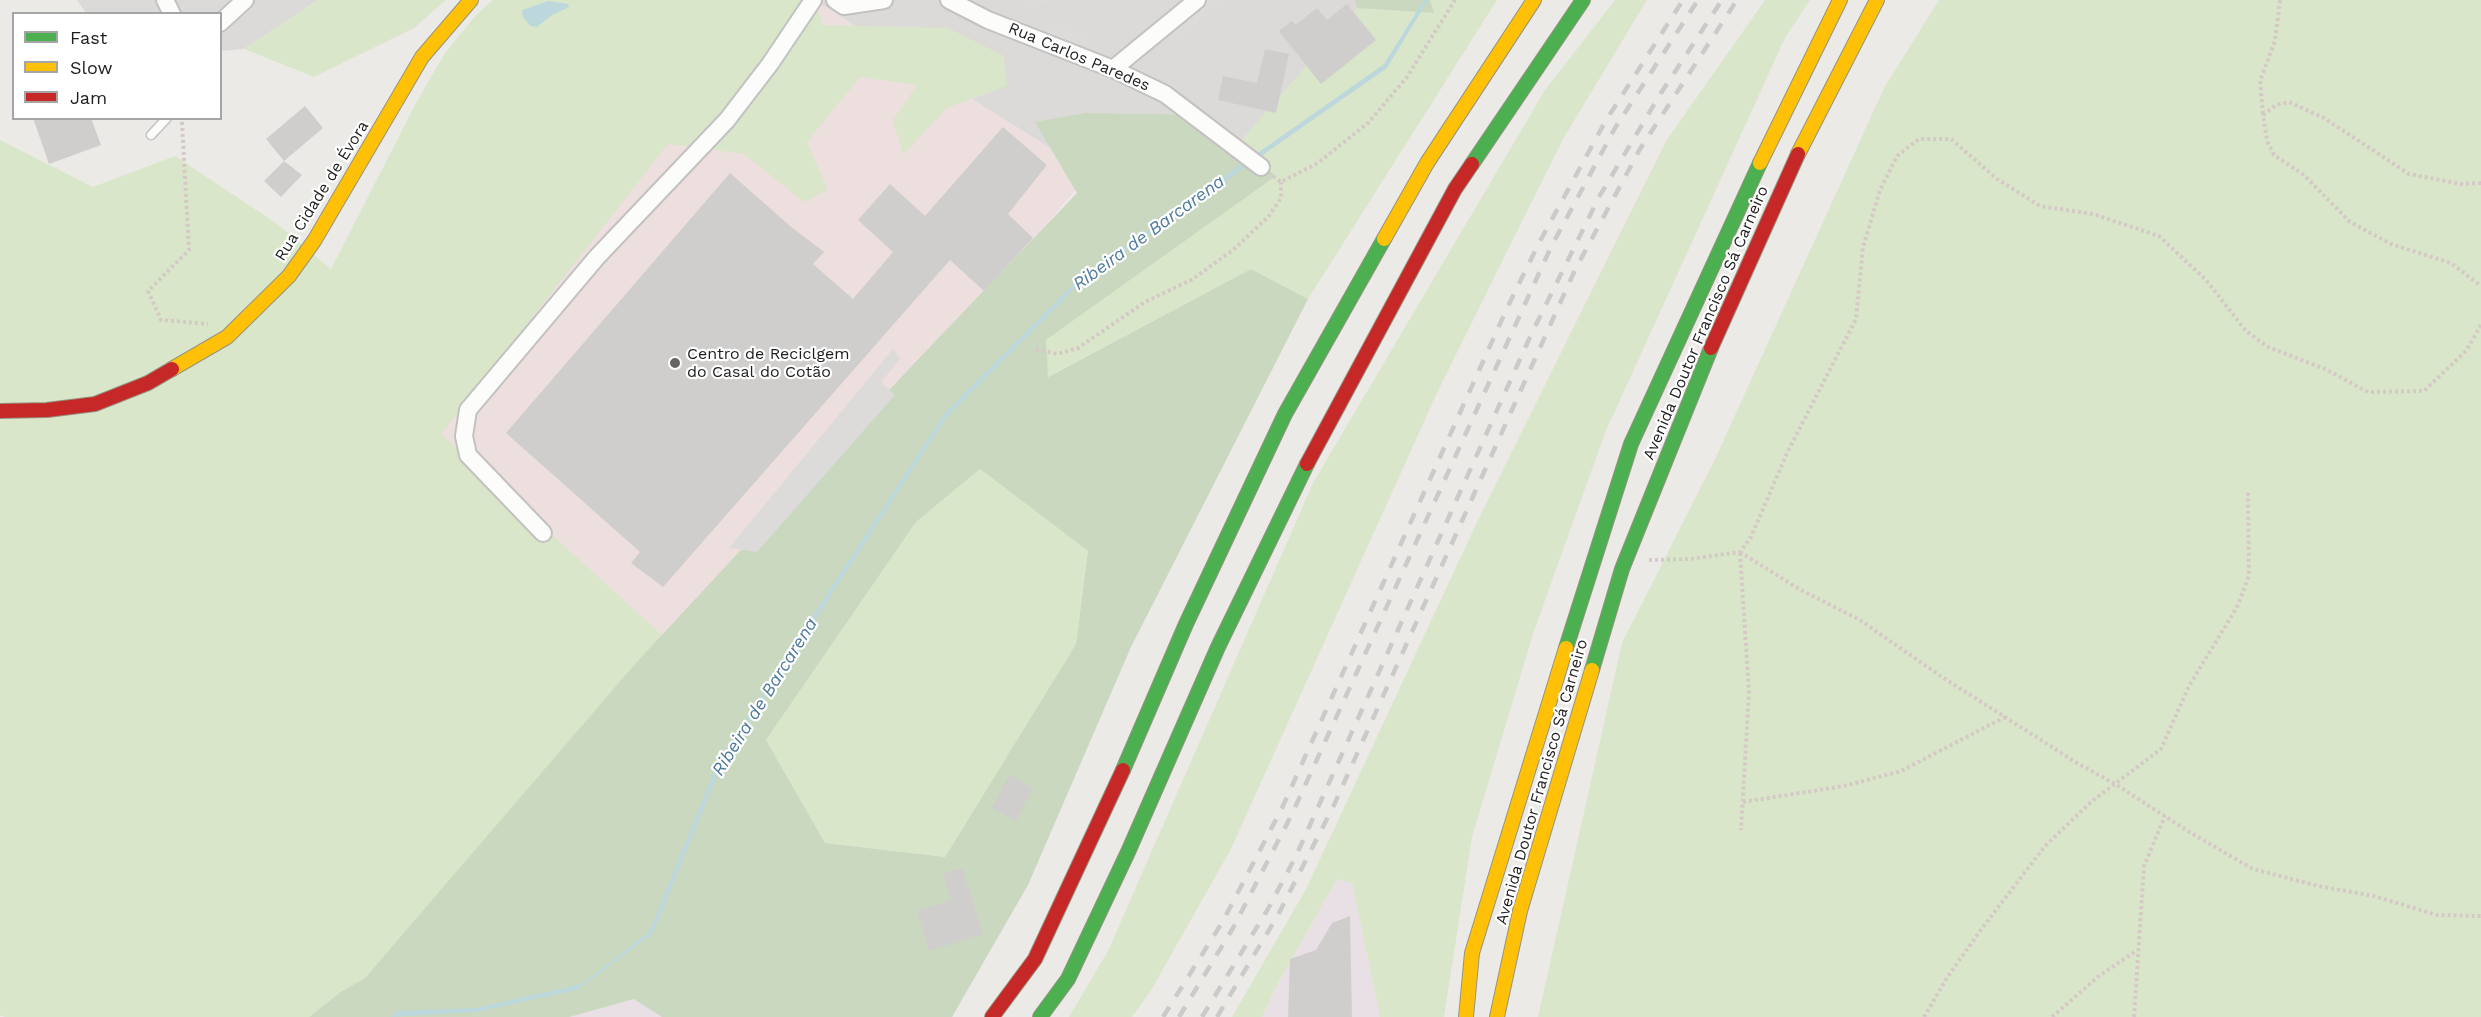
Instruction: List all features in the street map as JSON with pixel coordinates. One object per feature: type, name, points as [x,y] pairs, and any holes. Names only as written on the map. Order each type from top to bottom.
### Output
[{"type":"main road","name":"Rua Cidade de Évora","points":[[0,411],[47,410],[95,404],[148,383],[227,337],[248,319],[289,276],[314,241],[422,57],[446,26],[471,0]]},
{"type":"main road","points":[[992,1017],[1035,958],[1094,837],[1186,624],[1285,414],[1427,163],[1534,0]]},
{"type":"main road","points":[[1041,1017],[1068,979],[1128,852],[1218,647],[1322,434],[1455,189],[1583,0]]},
{"type":"main road","name":"Avenida Doutor Francisco Sá Carneiro","points":[[1466,1017],[1472,953],[1530,760],[1631,444],[1760,164],[1840,0]]},
{"type":"main road","name":"Avenida Doutor Francisco Sá Carneiro","points":[[1497,1017],[1520,911],[1628,554],[1694,384],[1805,140],[1877,0]]},
{"type":"street","points":[[222,21],[245,0]]},
{"type":"street","points":[[835,0],[844,6],[884,0]]},
{"type":"street","name":"Rua Carlos Paredes","points":[[949,0],[988,20],[1113,69],[1165,94],[1261,167]]},
{"type":"street","points":[[1113,69],[1197,0]]},
{"type":"street","points":[[543,533],[468,455],[464,436],[468,410],[597,257],[727,120],[770,64],[812,1]]},
{"type":"lane","points":[[151,135],[165,120]]},
{"type":"path","points":[[1281,182],[1318,163],[1368,123],[1407,77],[1455,0]]},
{"type":"path","points":[[2280,0],[2276,41],[2260,81],[2267,141],[2274,155],[2304,175],[2350,222],[2391,244],[2451,263],[2481,286]]},
{"type":"path","points":[[2263,115],[2276,105],[2289,102],[2324,118],[2409,174],[2461,184],[2481,183]]},
{"type":"path","points":[[182,120],[189,250],[148,291],[161,320],[206,322],[216,329]]},
{"type":"path","points":[[1742,830],[1749,693],[1740,552],[1751,537],[1787,453],[1856,319],[1863,247],[1880,190],[1897,156],[1919,139],[1951,139],[1997,178],[2040,206],[2093,214],[2159,236],[2206,280],[2246,331],[2268,347],[2325,369],[2368,392],[2424,391],[2466,351],[2481,325]]},
{"type":"path","points":[[1261,167],[1281,182]]},
{"type":"path","points":[[1036,349],[1057,354],[1078,348],[1145,302],[1191,280],[1232,251],[1268,217],[1281,198],[1281,182]]},
{"type":"path","points":[[1924,1017],[1977,935],[2045,846],[2115,784],[2161,749],[2189,686],[2237,607],[2249,576],[2248,492]]},
{"type":"path","points":[[1628,554],[1649,560],[1690,559],[1740,552],[1799,589],[1860,620],[1939,675],[2077,763],[2253,869],[2318,886],[2374,896],[2437,915],[2481,916]]},
{"type":"path","points":[[1743,802],[1844,786],[1901,771],[2005,717]]},
{"type":"path","points":[[2134,1017],[2144,866],[2165,816]]},
{"type":"path","points":[[2052,1017],[2099,976],[2137,951]]},
{"type":"shaded area","points":[[77,0],[318,0],[244,49],[222,51],[222,12],[85,12]]},
{"type":"shaded area","points":[[783,0],[814,0],[1090,173],[668,667],[388,452]]},
{"type":"shaded area","points":[[814,0],[1375,0],[1250,145],[1090,173]]},
{"type":"shaded area","points":[[1021,0],[1070,0],[1022,7]]},
{"type":"shaded area","points":[[1204,0],[1228,0],[1173,45],[1163,33]]},
{"type":"shaded area","points":[[1053,20],[1091,35],[1085,51],[1046,35]]},
{"type":"shaded area","points":[[893,349],[900,359],[881,382],[895,395],[757,552],[729,548]]},
{"type":"shaded area","points":[[1337,879],[1352,883],[1380,1017],[1262,1017],[1276,987]]},
{"type":"shaded area","points":[[654,975],[701,1017],[516,1017]]},
{"type":"green space","points":[[318,0],[446,0],[414,28],[314,77],[244,49]]},
{"type":"green space","points":[[493,0],[815,0],[823,25],[948,28],[1004,56],[1007,86],[947,108],[903,155],[893,120],[917,85],[860,77],[807,142],[828,190],[804,202],[744,154],[668,144],[441,434],[662,635],[365,978],[342,991],[309,1017],[5,1017],[0,1015],[0,140],[93,187],[175,156],[276,223],[331,269],[416,103],[445,53],[477,14]]},
{"type":"green space","points":[[1355,0],[1430,0],[1434,13],[1357,8]]},
{"type":"green space","points":[[1430,0],[1497,0],[1308,299],[1251,269],[1047,377],[1046,340],[1276,176],[1238,144],[1357,8],[1434,13]]},
{"type":"green space","points":[[1615,0],[1647,0],[1563,139],[1437,393],[1230,851],[1150,992],[1132,1017],[1069,1017],[1108,951],[1313,483],[1545,90]]},
{"type":"green space","points":[[1765,0],[1810,0],[1785,38],[1605,433],[1534,631],[1472,837],[1444,1017],[1380,1017],[1352,883],[1337,879],[1276,987],[1262,1017],[1232,1017],[1306,889],[1478,520],[1666,141]]},
{"type":"green space","points":[[1939,0],[2481,0],[2481,1017],[1538,1017],[1622,643],[1716,457],[1884,88]]},
{"type":"green space","points":[[1086,113],[1202,115],[1276,176],[1046,340],[1048,377],[1251,269],[1308,299],[1131,647],[1028,885],[952,1017],[662,1017],[634,999],[569,1017],[309,1017],[342,991],[365,978],[635,664],[907,371],[1077,193],[1035,122]],"holes":[[[980,469],[1088,551],[1076,644],[945,857],[825,843],[766,740],[916,522]]]},
{"type":"green space","points":[[980,469],[1088,551],[1076,644],[945,857],[825,843],[766,740],[916,522]]},
{"type":"water","name":"Ribeira de Barcarena","points":[[1424,0],[1428,0],[1387,68],[1080,283],[946,418],[722,764],[653,933],[577,990],[476,1012],[390,1017],[398,1011],[476,1008],[582,984],[649,932],[718,761],[944,414],[1076,281],[1384,64]]},
{"type":"water","points":[[548,1],[568,4],[569,7],[552,15],[537,27],[530,26],[523,17],[522,10]]},
{"type":"building","points":[[1347,4],[1376,40],[1321,84],[1279,31],[1292,21],[1295,25],[1317,8],[1327,20]]},
{"type":"building","points":[[1265,49],[1289,54],[1276,113],[1218,100],[1223,76],[1257,83]]},
{"type":"building","points":[[305,106],[323,128],[284,161],[266,139]]},
{"type":"building","points":[[34,120],[92,120],[101,145],[49,164]]},
{"type":"building","points":[[1003,127],[1047,165],[1008,214],[1033,238],[984,291],[950,260],[663,587],[631,563],[640,552],[506,433],[730,173],[790,226],[824,252],[813,264],[853,299],[893,252],[858,220],[890,184],[925,216]]},
{"type":"building","points":[[284,161],[302,175],[281,197],[264,181]]},
{"type":"building","points":[[1009,775],[1033,788],[1016,821],[992,808]]},
{"type":"building","points":[[962,868],[983,934],[929,951],[917,911],[951,900],[943,874]]},
{"type":"building","points":[[1350,916],[1352,1017],[1288,1017],[1290,959],[1316,950],[1332,923]]},
{"type":"railway","points":[[1163,1017],[1223,921],[1282,808],[1508,306],[1539,243],[1605,122],[1683,0]]},
{"type":"railway","points":[[1179,1017],[1233,928],[1292,814],[1551,247],[1615,128],[1698,0]]},
{"type":"railway","points":[[1202,1017],[1268,909],[1296,856],[1530,337],[1599,197],[1661,93],[1722,0]]},
{"type":"railway","points":[[1217,1017],[1278,915],[1334,805],[1575,270],[1640,149],[1737,0]]},
{"type":"traffic: fast","points":[[1472,164],[1583,0]]},
{"type":"traffic: fast","points":[[1566,648],[1631,444],[1760,163]]},
{"type":"traffic: fast","points":[[1123,770],[1186,624],[1285,414],[1384,239]]},
{"type":"traffic: fast","points":[[1592,670],[1622,569],[1711,348]]},
{"type":"traffic: fast","points":[[1040,1017],[1068,979],[1128,852],[1218,647],[1307,464]]},
{"type":"traffic: slow","points":[[172,369],[227,337],[289,276],[314,241],[422,57],[471,0]]},
{"type":"traffic: slow","points":[[1384,239],[1427,163],[1534,0]]},
{"type":"traffic: slow","points":[[1760,163],[1840,0]]},
{"type":"traffic: slow","points":[[1798,154],[1877,0]]},
{"type":"traffic: slow","points":[[1466,1017],[1472,953],[1566,648]]},
{"type":"traffic: slow","points":[[1497,1017],[1520,911],[1592,670]]},
{"type":"traffic: jam","points":[[1711,348],[1798,154]]},
{"type":"traffic: jam","points":[[1307,464],[1455,189],[1472,164]]},
{"type":"traffic: jam","points":[[0,411],[47,410],[95,404],[148,383],[172,369]]},
{"type":"traffic: jam","points":[[992,1017],[1035,959],[1123,770]]},
{"type":"place","name":"Centro de Reciclgem do Casal do Cotão","points":[[675,363]]}]
